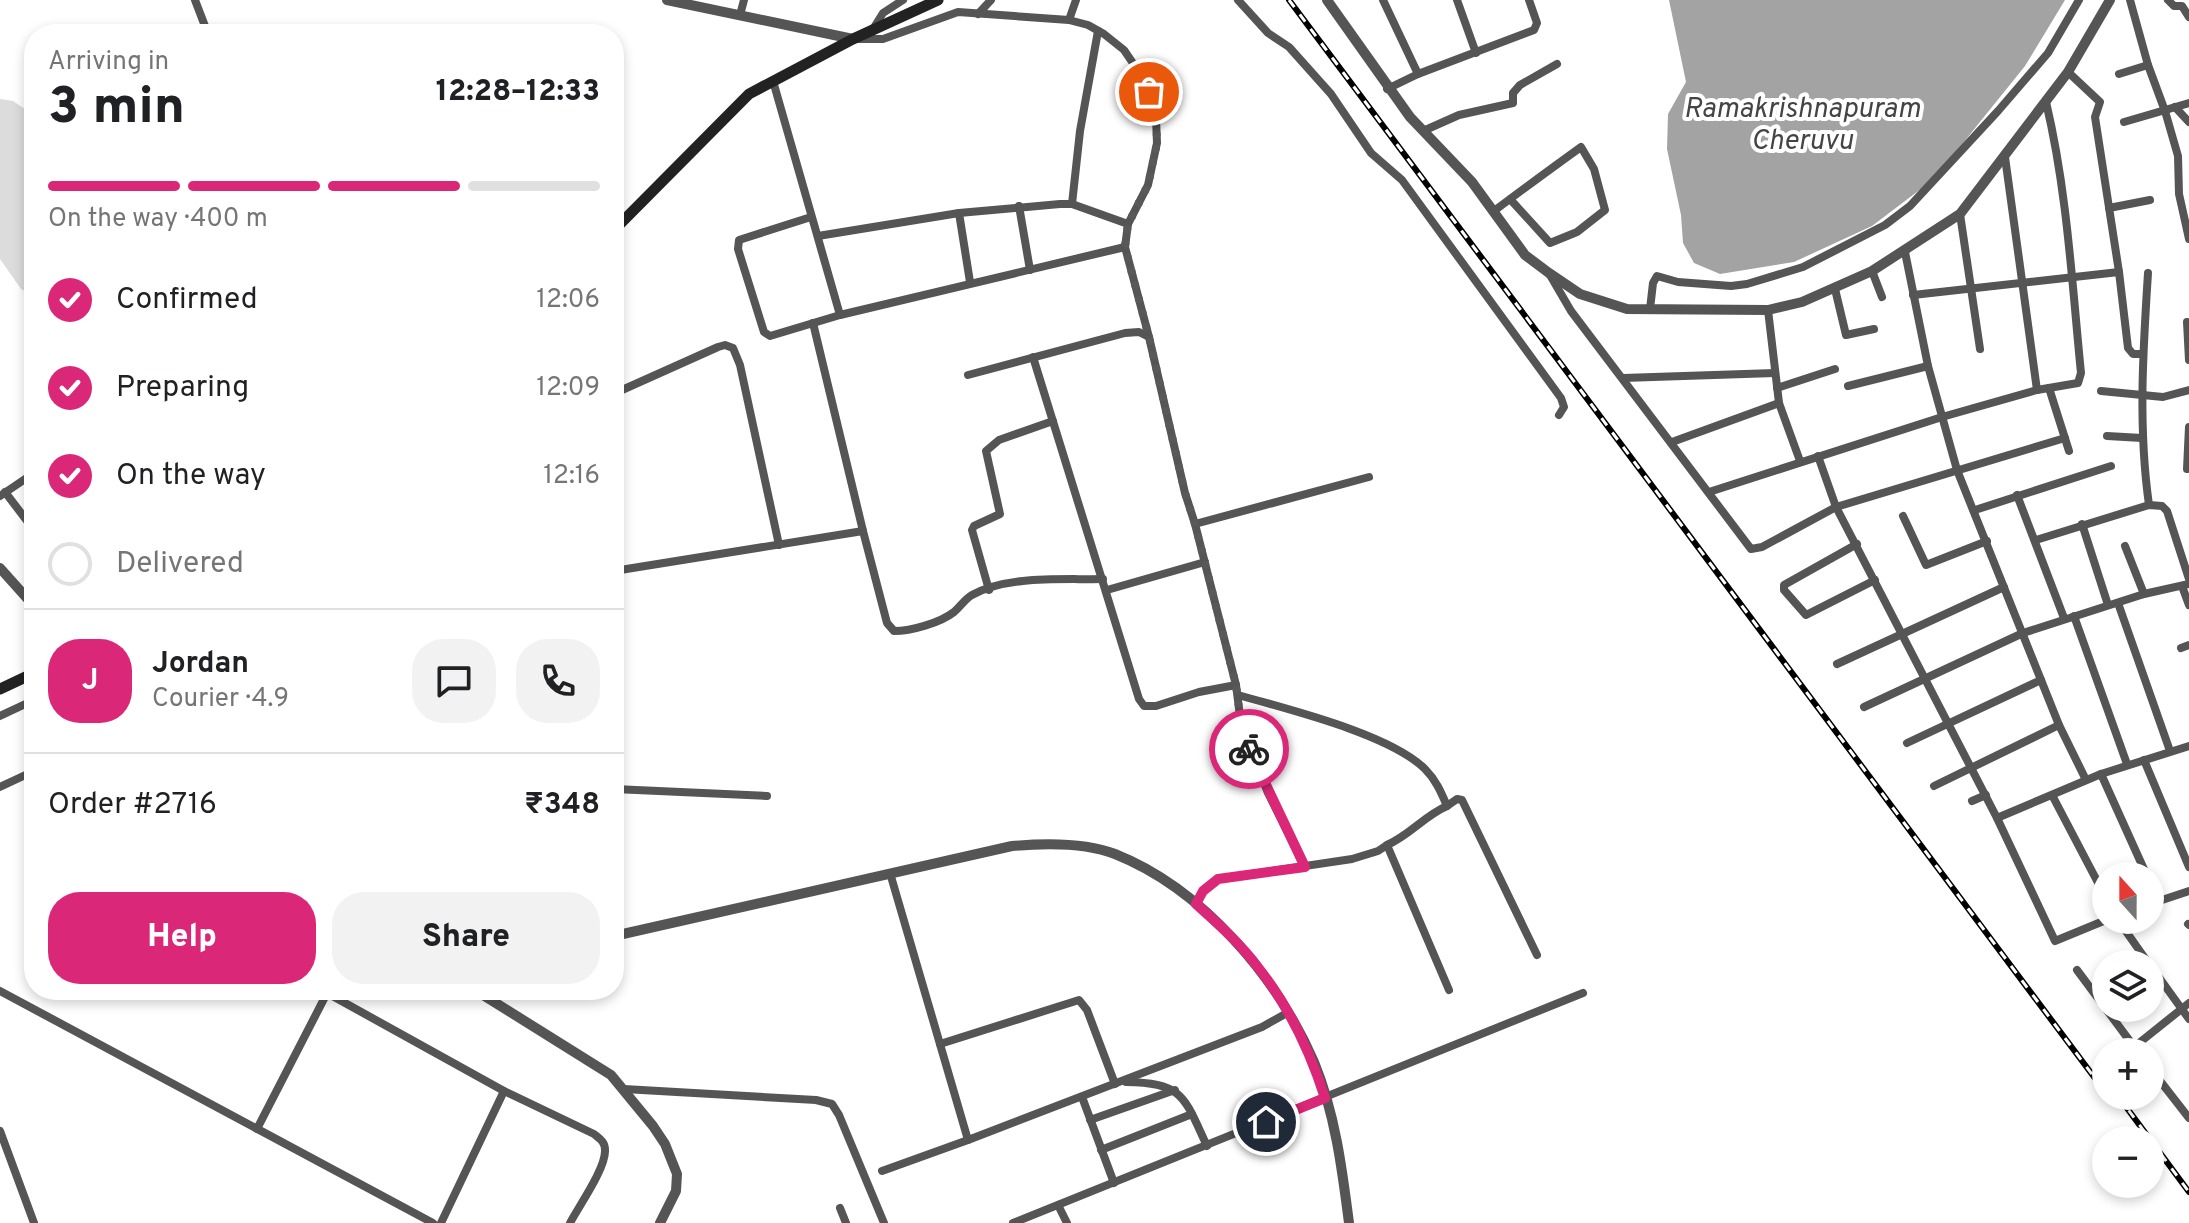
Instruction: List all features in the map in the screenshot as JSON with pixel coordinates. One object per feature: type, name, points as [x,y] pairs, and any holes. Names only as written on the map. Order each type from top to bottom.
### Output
[{"type":"main road","points":[[624,220],[749,94],[853,39],[938,0]]},
{"type":"main road","points":[[0,689],[24,678]]},
{"type":"street","points":[[195,0],[204,24]]},
{"type":"street","points":[[672,0],[853,39],[883,39],[958,12],[1069,20],[1098,31],[1124,50],[1149,92],[1156,118],[1157,143],[1148,185],[1128,224],[1125,247],[1236,685],[1241,724],[1250,750],[1305,867]]},
{"type":"street","points":[[740,15],[744,0]]},
{"type":"street","points":[[870,33],[883,13],[903,0]]},
{"type":"street","points":[[978,14],[991,0]]},
{"type":"street","points":[[1069,20],[1076,0]]},
{"type":"street","points":[[1238,0],[1268,33],[1289,47],[1331,94],[1371,153],[1402,180],[1561,398],[1564,407],[1559,415]]},
{"type":"street","points":[[1327,0],[1387,89],[1472,182],[1525,255],[1549,273],[1580,294],[1627,309],[1768,310],[1802,302],[1872,271],[1960,214],[2068,72],[2110,0]]},
{"type":"street","points":[[1383,0],[1418,74]]},
{"type":"street","points":[[1457,0],[1476,53]]},
{"type":"street","points":[[1387,89],[1534,30],[1537,23],[1529,0]]},
{"type":"street","points":[[1650,309],[1653,283],[1657,276],[1678,282],[1731,286],[1747,284],[1803,267],[1885,225],[1910,206],[1998,111],[2048,53],[2079,0]]},
{"type":"street","points":[[2130,0],[2148,65],[2170,109],[2178,156],[2179,194],[2189,239]]},
{"type":"street","points":[[2168,0],[2174,6],[2182,6],[2189,17]]},
{"type":"street","points":[[1072,204],[1080,131],[1098,31]]},
{"type":"street","points":[[1423,131],[1459,115],[1513,103],[1513,93],[1520,85],[1557,64]]},
{"type":"street","points":[[2119,74],[2148,65]]},
{"type":"street","points":[[2068,72],[2100,102],[2095,117],[2128,350],[2143,354]]},
{"type":"street","points":[[773,81],[840,315]]},
{"type":"street","points":[[1709,492],[1942,417],[2037,390],[2078,383],[2081,376],[2071,278],[2055,142],[2046,102]]},
{"type":"street","points":[[2124,122],[2189,103]]},
{"type":"street","points":[[2170,109],[2189,122]]},
{"type":"street","points":[[1494,211],[1510,199],[1581,147],[1594,169],[1605,210],[1577,232],[1550,243],[1510,199]]},
{"type":"street","points":[[2005,157],[2037,390]]},
{"type":"street","points":[[2109,208],[2150,200]]},
{"type":"street","points":[[818,236],[1019,206],[1072,204],[1128,224]]},
{"type":"street","points":[[1019,206],[1030,270]]},
{"type":"street","points":[[959,213],[970,282]]},
{"type":"street","points":[[1960,214],[1980,349]]},
{"type":"street","points":[[811,217],[744,236],[737,244],[764,332],[770,336],[970,282],[1125,247]]},
{"type":"street","points":[[1905,252],[1928,366],[1957,470],[2059,725],[2086,780]]},
{"type":"street","points":[[1872,271],[1882,297]]},
{"type":"street","points":[[1913,295],[2119,272]]},
{"type":"street","points":[[1549,273],[1571,311],[1748,545],[1756,550],[1836,507],[2065,438]]},
{"type":"street","points":[[2148,273],[2141,393],[2149,505]]},
{"type":"street","points":[[1835,289],[1846,335],[1874,329]]},
{"type":"street","points":[[1768,310],[1779,403],[1800,461]]},
{"type":"street","points":[[2187,322],[2189,360]]},
{"type":"street","points":[[813,323],[887,623],[894,631],[906,631],[952,614],[973,594],[1016,583],[1043,579],[1103,579]]},
{"type":"street","points":[[968,375],[1125,333],[1139,332],[1149,337]]},
{"type":"street","points":[[624,389],[718,347],[725,345],[733,348],[740,365],[779,545]]},
{"type":"street","points":[[1033,357],[1139,699],[1144,706],[1156,706],[1199,692],[1236,685]]},
{"type":"street","points":[[1848,386],[1928,366]]},
{"type":"street","points":[[1777,388],[1835,369]]},
{"type":"street","points":[[1623,378],[1775,373]]},
{"type":"street","points":[[2049,388],[2069,451]]},
{"type":"street","points":[[2101,391],[2163,397],[2189,390]]},
{"type":"street","points":[[1672,442],[1779,403]]},
{"type":"street","points":[[989,590],[972,530],[974,526],[1000,514],[986,451],[999,440],[1053,421]]},
{"type":"street","points":[[2187,469],[2189,427]]},
{"type":"street","points":[[2107,436],[2142,438]]},
{"type":"street","points":[[1818,456],[1836,507],[1972,767],[2055,941],[2092,926]]},
{"type":"street","points":[[1975,510],[2111,466]]},
{"type":"street","points":[[1195,524],[1369,477]]},
{"type":"street","points":[[24,480],[3,494],[24,518]]},
{"type":"street","points":[[2017,495],[2127,764]]},
{"type":"street","points":[[2036,540],[2149,505],[2162,506],[2167,511],[2187,583],[2189,605]]},
{"type":"street","points":[[1903,516],[1920,558],[1926,565],[1987,541]]},
{"type":"street","points":[[2082,524],[2108,605]]},
{"type":"street","points":[[624,569],[863,531]]},
{"type":"street","points":[[1857,544],[1784,585],[1784,590],[1806,615],[1875,580]]},
{"type":"street","points":[[2125,546],[2144,594]]},
{"type":"street","points":[[1107,590],[1205,562]]},
{"type":"street","points":[[0,568],[24,595]]},
{"type":"street","points":[[1864,707],[2023,633],[2187,583]]},
{"type":"street","points":[[1837,664],[2004,587]]},
{"type":"street","points":[[2118,603],[2170,751]]},
{"type":"street","points":[[1907,743],[2041,680]]},
{"type":"street","points":[[1238,695],[1308,715],[1402,752],[1436,781],[1447,806]]},
{"type":"street","points":[[0,716],[24,705]]},
{"type":"street","points":[[1934,786],[2059,725]]},
{"type":"street","points":[[1997,818],[2127,764],[2189,746]]},
{"type":"street","points":[[2144,760],[2189,867]]},
{"type":"street","points":[[2101,774],[2141,862]]},
{"type":"street","points":[[0,787],[24,776]]},
{"type":"street","points":[[624,789],[767,796]]},
{"type":"street","points":[[1972,801],[1986,795]]},
{"type":"street","points":[[2052,795],[2092,871]]},
{"type":"street","points":[[1196,904],[1203,891],[1218,879],[1352,859],[1387,845],[1404,837],[1432,812],[1457,799],[1466,805],[1537,955]]},
{"type":"street","points":[[624,934],[1012,846],[1050,843],[1113,853],[1196,904],[1256,964],[1314,1062],[1335,1124],[1349,1223]]},
{"type":"street","points":[[1387,845],[1449,990]]},
{"type":"street","points":[[890,873],[968,1140]]},
{"type":"street","points":[[2164,900],[2189,891]]},
{"type":"street","points":[[2077,970],[2127,1038]]},
{"type":"street","points":[[2164,981],[2185,1006],[2189,1019]]},
{"type":"street","points":[[0,991],[433,1223]]},
{"type":"street","points":[[1013,1223],[1583,993]]},
{"type":"street","points":[[257,1129],[323,1000]]},
{"type":"street","points":[[340,1000],[504,1091],[594,1134],[605,1146],[600,1167],[570,1223]]},
{"type":"street","points":[[494,1000],[611,1075],[653,1126],[675,1164],[676,1191],[660,1223]]},
{"type":"street","points":[[940,1044],[1079,1000],[1087,1010],[1118,1083]]},
{"type":"street","points":[[2149,1038],[2185,1006]]},
{"type":"street","points":[[882,1171],[1262,1027],[1287,1013]]},
{"type":"street","points":[[1118,1083],[1150,1082],[1175,1090],[1192,1114],[1207,1146]]},
{"type":"street","points":[[2164,1086],[2189,1118]]},
{"type":"street","points":[[624,1089],[816,1100],[832,1104],[884,1223]]},
{"type":"street","points":[[1090,1120],[1175,1090]]},
{"type":"street","points":[[441,1223],[504,1091]]},
{"type":"street","points":[[1082,1097],[1114,1183]]},
{"type":"street","points":[[1101,1150],[1192,1114]]},
{"type":"street","points":[[0,1131],[34,1223]]},
{"type":"street","points":[[1058,1205],[1067,1223]]},
{"type":"street","points":[[840,1208],[846,1223]]},
{"type":"shaded area","points":[[0,99],[13,101],[24,108],[24,291],[0,259]]},
{"type":"water","name":"Ramakrishnapuram Cheruvu","points":[[1669,0],[2065,0],[2025,66],[1934,179],[1872,226],[1794,262],[1720,274],[1694,263],[1683,243],[1681,215],[1667,149],[1668,114],[1686,82]]},
{"type":"railway","points":[[1289,0],[2092,1074]]},
{"type":"railway","points":[[2128,1110],[2189,1192]]},
{"type":"way so far","points":[[1149,92],[1156,118],[1157,143],[1148,185],[1128,224],[1125,247],[1236,685],[1238,710],[1249,749]]},
{"type":"route","points":[[1249,749],[1305,867],[1218,879],[1203,891],[1196,904],[1228,933],[1273,988],[1314,1062],[1325,1098],[1266,1122]]}]
